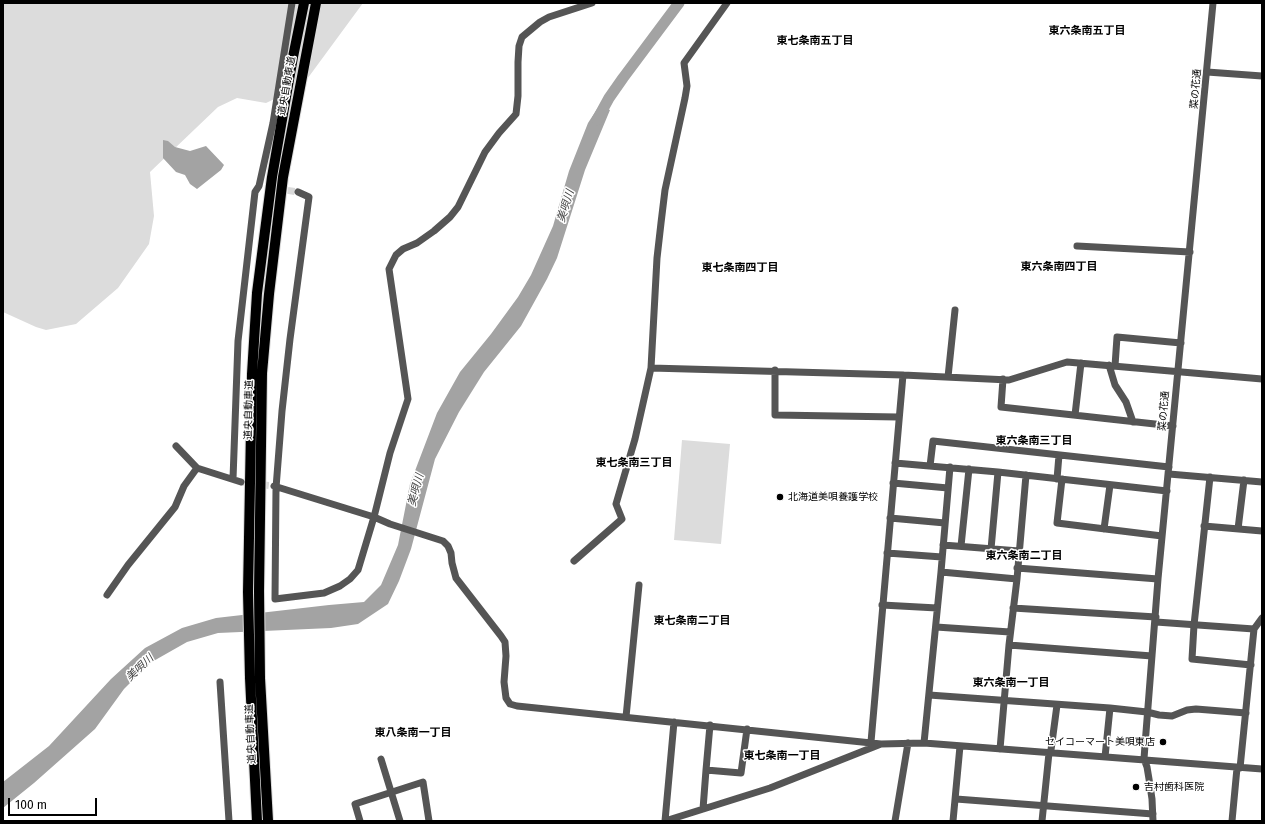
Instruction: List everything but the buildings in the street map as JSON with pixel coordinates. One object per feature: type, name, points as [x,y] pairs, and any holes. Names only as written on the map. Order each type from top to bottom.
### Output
[{"type":"highway","name":"道央自動車道","points":[[257,821],[252,374],[257,293],[272,176],[304,3]]},
{"type":"highway","name":"道央自動車道","points":[[254,591],[262,373],[269,294],[283,177],[316,3]]},
{"type":"highway","name":"道央自動車道","points":[[255,678],[263,745],[268,821]]},
{"type":"highway","points":[[263,745],[273,821]]},
{"type":"street","points":[[233,479],[238,341],[255,192],[263,186],[292,3]]},
{"type":"street","points":[[298,192],[309,197],[290,339],[275,487],[275,599],[324,593],[340,586],[350,579],[358,570],[374,517],[390,453],[408,399],[389,269],[396,255],[403,249],[417,243],[454,212],[458,207],[485,152],[516,114],[518,96],[518,62],[522,37],[549,17],[592,3]]},
{"type":"street","points":[[574,561],[622,518],[616,504],[635,439],[651,368],[660,230],[665,190],[687,86],[684,63],[727,3]]},
{"type":"street","name":"菜の花通","points":[[1153,817],[1149,779],[1144,759],[1147,712],[1166,491],[1213,3]]},
{"type":"street","points":[[1207,72],[1262,76],[1262,69]]},
{"type":"street","points":[[1077,246],[1190,252]]},
{"type":"street","points":[[948,377],[955,310]]},
{"type":"street","points":[[1133,422],[1126,402],[1115,385],[1112,366],[1117,337],[1181,343]]},
{"type":"street","points":[[651,368],[775,370],[1009,380],[1067,362],[1262,379]]},
{"type":"street","points":[[1075,415],[1081,363]]},
{"type":"street","points":[[775,370],[774,415],[898,418]]},
{"type":"street","points":[[871,742],[898,418],[903,375]]},
{"type":"street","points":[[1003,380],[1000,407],[1173,426]]},
{"type":"street","points":[[930,466],[933,441],[1059,455],[1210,477],[1262,482]]},
{"type":"street","points":[[176,446],[197,468],[241,482]]},
{"type":"street","points":[[1059,455],[1060,479],[1056,523],[1162,536]]},
{"type":"street","points":[[895,464],[969,469],[1166,491]]},
{"type":"street","points":[[107,595],[128,565],[175,507],[184,486],[197,468]]},
{"type":"street","points":[[924,743],[950,468]]},
{"type":"street","points":[[961,546],[969,469]]},
{"type":"street","points":[[991,549],[998,472]]},
{"type":"street","points":[[1000,749],[1026,475]]},
{"type":"street","points":[[1210,477],[1194,625],[1192,659],[1251,665]]},
{"type":"street","points":[[1238,529],[1244,480]]},
{"type":"street","points":[[893,483],[948,488]]},
{"type":"street","points":[[1104,528],[1110,485]]},
{"type":"street","points":[[275,487],[374,517],[390,524],[443,541],[448,546],[451,553],[453,571],[456,578],[505,642],[506,656],[504,682],[506,698],[510,704],[517,706],[881,744],[924,743],[1262,769]]},
{"type":"street","points":[[890,518],[945,523]]},
{"type":"street","points":[[1204,526],[1262,531]]},
{"type":"street","points":[[943,545],[1019,551]]},
{"type":"street","points":[[887,553],[942,557]]},
{"type":"street","points":[[1017,568],[1158,579]]},
{"type":"street","points":[[941,572],[1017,579]]},
{"type":"street","points":[[626,717],[639,585]]},
{"type":"street","points":[[882,605],[937,608]]},
{"type":"street","points":[[1013,608],[1156,620],[1194,625],[1254,628]]},
{"type":"street","points":[[1232,821],[1246,713],[1254,628],[1262,618]]},
{"type":"street","points":[[936,627],[1010,632]]},
{"type":"street","points":[[1009,645],[1152,656]]},
{"type":"street","points":[[220,682],[229,821]]},
{"type":"street","points":[[929,695],[1110,708],[1172,716],[1187,710],[1196,709],[1246,713]]},
{"type":"street","points":[[1042,821],[1049,753],[1052,750],[1058,705]]},
{"type":"street","points":[[1105,757],[1110,708]]},
{"type":"street","points":[[674,722],[665,821],[770,788],[881,744]]},
{"type":"street","points":[[703,809],[710,725]]},
{"type":"street","points":[[706,770],[741,773],[747,729]]},
{"type":"street","points":[[895,821],[908,743]]},
{"type":"street","points":[[953,821],[960,746]]},
{"type":"street","points":[[381,759],[400,821]]},
{"type":"street","points":[[360,821],[355,804],[423,782],[429,821]]},
{"type":"street","points":[[956,799],[1153,817]]},
{"type":"shaded area","points":[[3,3],[363,3],[302,86],[266,103],[237,98],[218,107],[150,172],[154,216],[149,244],[118,288],[76,324],[46,330],[3,312]]},
{"type":"shaded area","points":[[682,440],[730,444],[721,544],[674,540]]},
{"type":"water","points":[[599,106],[610,110],[585,170],[557,258],[521,326],[484,372],[459,412],[435,459],[411,549],[399,581],[388,604],[358,624],[331,628],[218,633],[187,642],[150,663],[124,689],[95,729],[34,783],[3,808],[3,782],[49,746],[111,679],[145,648],[182,628],[216,618],[364,602],[381,585],[398,545],[410,484],[437,413],[460,372],[491,334],[518,297],[531,275],[553,226],[569,171],[588,123]]},
{"type":"water","points":[[163,140],[168,141],[175,147],[190,151],[206,146],[224,165],[221,170],[197,189],[190,184],[185,175],[176,172],[163,158]]},
{"type":"waterway","name":"美唄川","points":[[597,120],[609,98],[623,78],[679,3]]},
{"type":"tunnel","points":[[267,187],[298,192]]},
{"type":"tunnel","points":[[241,482],[273,486]]},
{"type":"place","name":"北海道美唄養護学校","points":[[780,497]]},
{"type":"place","name":"セイコーマート美唄東店","points":[[1163,742]]},
{"type":"place","name":"吉村歯科医院","points":[[1136,787]]},
{"type":"district","name":"東六条南五丁目","points":[[1087,31]]},
{"type":"district","name":"東七条南五丁目","points":[[815,41]]},
{"type":"district","name":"東六条南四丁目","points":[[1059,267]]},
{"type":"district","name":"東七条南四丁目","points":[[740,268]]},
{"type":"district","name":"東六条南三丁目","points":[[1034,441]]},
{"type":"district","name":"東七条南三丁目","points":[[634,463]]},
{"type":"district","name":"東六条南二丁目","points":[[1024,556]]},
{"type":"district","name":"東七条南二丁目","points":[[692,621]]},
{"type":"district","name":"東六条南一丁目","points":[[1011,683]]},
{"type":"district","name":"東八条南一丁目","points":[[413,733]]},
{"type":"district","name":"東七条南一丁目","points":[[782,756]]}]
